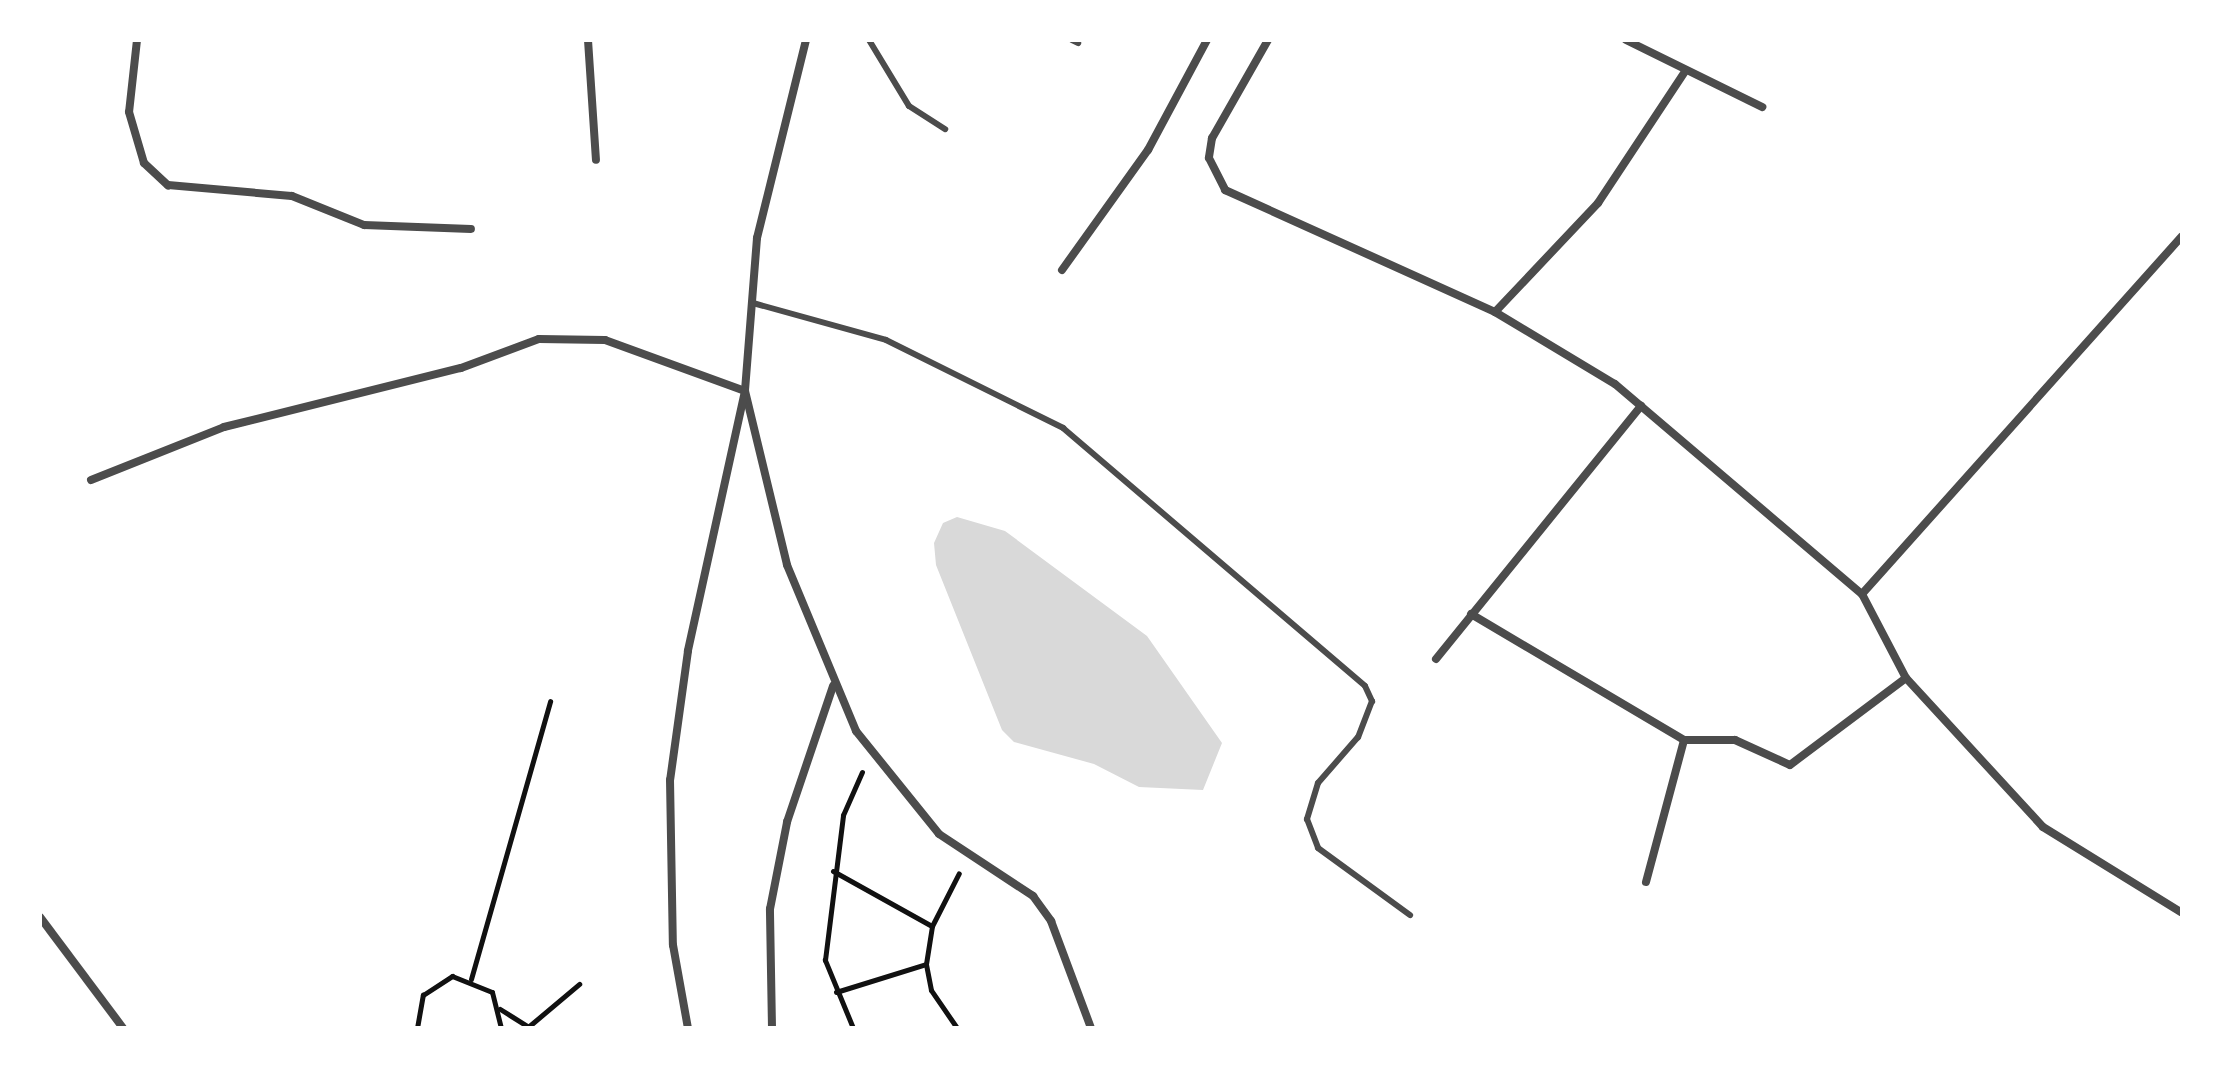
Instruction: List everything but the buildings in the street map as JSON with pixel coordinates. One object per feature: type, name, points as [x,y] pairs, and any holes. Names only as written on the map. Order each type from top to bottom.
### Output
[{"type":"street","points":[[137,40],[129,112],[144,163],[168,185],[292,196],[364,225],[471,229]]},
{"type":"street","points":[[588,40],[596,160]]},
{"type":"street","points":[[688,1028],[673,945],[670,780],[688,651],[745,391],[757,238],[806,40]]},
{"type":"street","points":[[1062,270],[1148,150],[1207,40]]},
{"type":"street","points":[[1268,40],[1212,138],[1209,158],[1225,190],[1495,312],[1641,406],[1862,594],[1906,678],[2043,827],[2182,913]]},
{"type":"street","points":[[1626,40],[1762,107]]},
{"type":"street","points":[[1495,312],[1598,203],[1686,70]]},
{"type":"street","points":[[1862,594],[2182,236]]},
{"type":"street","points":[[91,480],[224,427],[461,368],[539,339],[605,340],[745,391]]},
{"type":"street","points":[[745,391],[787,565],[833,686],[872,754],[915,810],[970,857],[1033,896],[1051,921],[1091,1028]]},
{"type":"street","points":[[1436,659],[1641,406]]},
{"type":"street","points":[[1471,614],[1684,740],[1735,740],[1790,765],[1906,678]]},
{"type":"street","points":[[772,1028],[770,909],[787,822],[833,686]]},
{"type":"street","points":[[1646,882],[1646,860],[1684,740]]},
{"type":"street","points":[[40,917],[123,1028]]},
{"type":"lane","points":[[869,40],[909,106],[945,129]]},
{"type":"lane","points":[[753,303],[886,340],[1063,428],[1365,686],[1372,701],[1358,737],[1318,783],[1307,819],[1318,848],[1410,915]]},
{"type":"path","points":[[471,979],[550,701]]},
{"type":"path","points":[[853,1028],[825,960],[833,871],[843,815],[872,754]]},
{"type":"path","points":[[957,1028],[931,990],[926,964],[932,926],[970,857]]},
{"type":"path","points":[[833,871],[932,926]]},
{"type":"path","points":[[836,992],[926,964]]},
{"type":"path","points":[[417,1028],[418,1006],[431,986],[452,976],[471,979],[492,992],[500,1009],[501,1028]]},
{"type":"path","points":[[500,1009],[529,1027],[579,984]]},
{"type":"shaded area","points":[[957,517],[1005,531],[1147,636],[1222,743],[1203,790],[1139,787],[1094,764],[1014,742],[1002,730],[936,565],[934,543],[943,523]]}]
